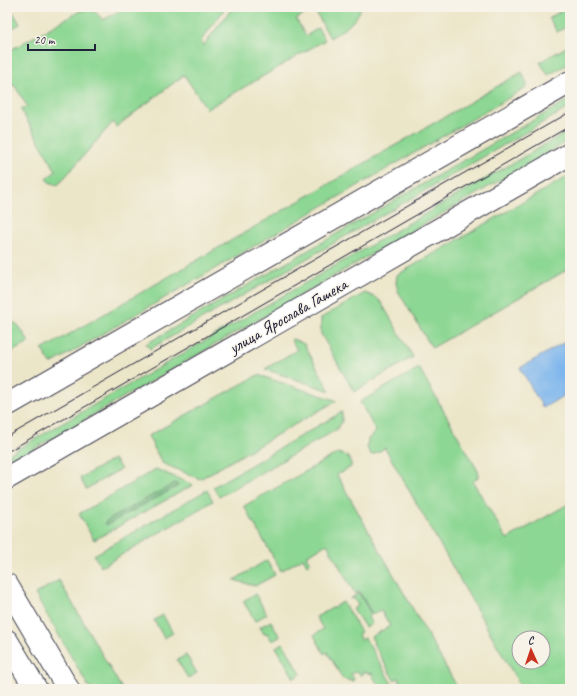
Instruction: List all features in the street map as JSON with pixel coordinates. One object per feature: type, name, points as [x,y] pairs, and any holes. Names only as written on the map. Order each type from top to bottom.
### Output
[{"type":"street","points":[[7,405],[570,82]]},
{"type":"street","name":"улица Ярослава Гашека","points":[[7,478],[570,154]]},
{"type":"street","points":[[7,585],[68,689]]},
{"type":"street","points":[[7,641],[36,689]]},
{"type":"green space","points":[[7,7],[10,7],[20,24],[7,31]]},
{"type":"green space","points":[[128,7],[226,7],[201,41],[203,46],[233,7],[361,7],[353,21],[330,38],[314,9],[296,19],[306,36],[318,28],[325,40],[207,109],[184,75],[116,127],[113,122],[58,185],[49,182],[46,179],[56,171],[21,110],[27,106],[15,86],[12,85],[7,77],[7,52],[80,11],[93,11],[103,20]]},
{"type":"green space","points":[[570,7],[570,25],[557,32],[549,18]]},
{"type":"green space","points":[[570,45],[570,63],[548,75],[540,62]]},
{"type":"green space","points":[[522,72],[527,84],[526,88],[51,364],[42,350]]},
{"type":"green space","points":[[570,99],[570,107],[150,349],[146,344]]},
{"type":"green space","points":[[570,130],[570,140],[13,461],[9,454]]},
{"type":"green space","points":[[570,175],[570,268],[432,348],[398,291],[396,283],[397,275]]},
{"type":"green space","points":[[365,293],[377,298],[381,302],[413,357],[354,392],[321,334],[321,318]]},
{"type":"green space","points":[[7,318],[19,326],[29,342],[7,355]]},
{"type":"green space","points":[[293,339],[304,344],[330,391],[265,369],[297,350],[291,340]]},
{"type":"green space","points":[[419,368],[478,471],[478,477],[473,482],[507,539],[570,503],[570,689],[522,689],[511,670],[551,670],[551,630],[511,630],[511,670],[385,448],[373,455],[370,454],[367,447],[368,439],[376,431],[360,402]]},
{"type":"green space","points":[[258,375],[334,399],[336,401],[200,479],[162,463],[148,436]]},
{"type":"green space","points":[[342,412],[342,422],[336,430],[219,497],[213,487]]},
{"type":"green space","points":[[338,453],[348,457],[351,467],[337,475],[456,685],[449,689],[400,689],[398,686],[401,684],[398,678],[394,680],[371,637],[390,626],[381,610],[372,614],[359,591],[355,594],[327,544],[306,556],[310,563],[307,565],[303,558],[281,571],[244,506]]},
{"type":"green space","points":[[114,459],[121,469],[86,489],[80,478]]},
{"type":"green space","points":[[156,469],[193,485],[94,540],[79,514]]},
{"type":"green space","points":[[175,483],[178,486],[108,524],[105,524],[106,521]]},
{"type":"green space","points":[[207,490],[213,501],[101,567],[94,555]]},
{"type":"green space","points":[[267,560],[275,575],[255,586],[234,580]]},
{"type":"green space","points":[[59,580],[122,689],[90,689],[35,594]]},
{"type":"green space","points":[[359,593],[371,614],[368,617],[372,624],[365,627],[353,609],[358,606],[354,598],[350,599]]},
{"type":"green space","points":[[255,594],[267,614],[255,621],[243,601]]},
{"type":"green space","points":[[343,602],[361,632],[358,634],[361,640],[365,638],[395,689],[379,688],[373,674],[363,672],[362,675],[360,675],[358,671],[351,674],[354,679],[353,681],[343,679],[327,652],[324,654],[314,635],[323,629],[316,617]]},
{"type":"green space","points":[[163,615],[173,633],[164,638],[154,620]]},
{"type":"green space","points":[[271,621],[280,637],[272,641],[267,633],[264,634],[260,627]]},
{"type":"green space","points":[[283,643],[301,674],[294,678],[276,647]]},
{"type":"green space","points":[[186,655],[197,673],[188,678],[177,660]]},
{"type":"water","points":[[570,339],[570,392],[543,408],[520,368]]},
{"type":"tram line","points":[[7,437],[570,112]]},
{"type":"tram line","points":[[7,452],[570,126]]}]
